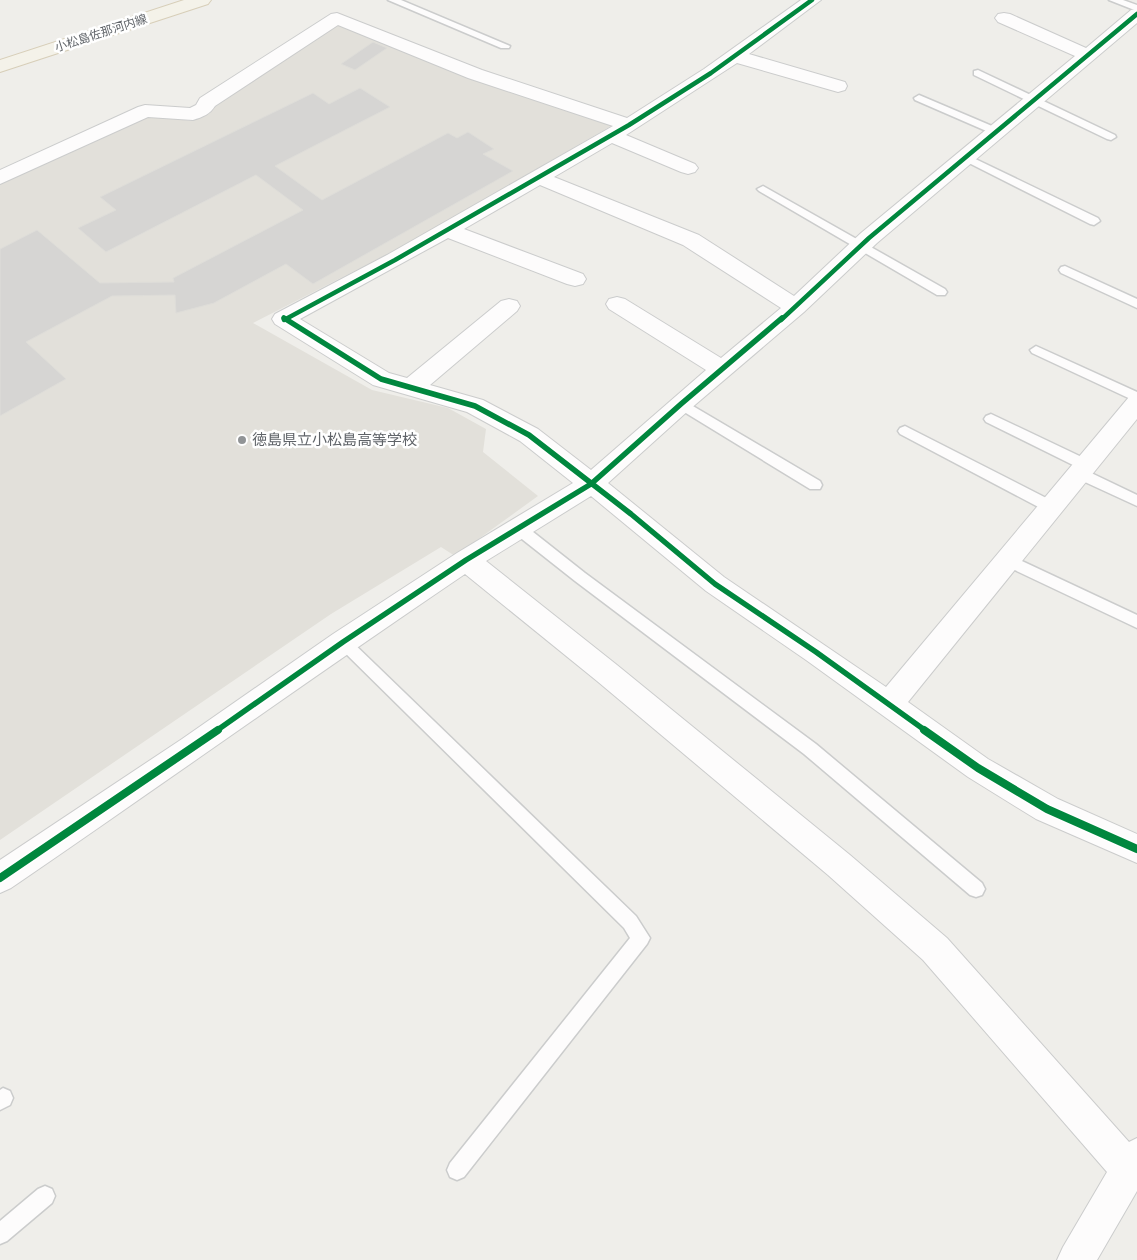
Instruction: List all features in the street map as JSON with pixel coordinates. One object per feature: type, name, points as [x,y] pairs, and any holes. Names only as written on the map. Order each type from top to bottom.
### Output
[{"type":"main road","name":"小松島佐那河内線","points":[[0,66],[174,4],[202,0]]},
{"type":"street","points":[[812,0],[735,56],[629,126],[449,230],[323,299],[282,319],[381,379],[475,406],[521,431],[631,514],[715,584],[816,652],[978,768],[1047,809],[1137,849]]},
{"type":"street","points":[[0,878],[343,642],[466,560],[591,484],[681,404],[796,307],[862,245],[1033,99],[1137,14]]},
{"type":"street","points":[[0,178],[145,111],[193,114],[203,109],[207,102],[337,18],[475,74],[629,126]]},
{"type":"street","points":[[1004,18],[1086,55]]},
{"type":"street","points":[[735,56],[838,86]]},
{"type":"street","points":[[611,136],[688,168]]},
{"type":"street","points":[[540,178],[691,240],[796,307]]},
{"type":"street","points":[[449,230],[458,236],[575,278]]},
{"type":"street","points":[[617,304],[722,369]]},
{"type":"street","points":[[412,387],[509,306]]},
{"type":"street","points":[[888,705],[1137,403]]},
{"type":"street","points":[[466,560],[607,673],[839,865],[935,949],[1133,1163],[1076,1260]]},
{"type":"lane","points":[[392,0],[505,46]]},
{"type":"lane","points":[[1114,0],[1137,8]]},
{"type":"lane","points":[[978,73],[1111,137]]},
{"type":"lane","points":[[919,98],[996,131]]},
{"type":"lane","points":[[965,157],[1094,221]]},
{"type":"lane","points":[[763,189],[941,292]]},
{"type":"lane","points":[[1065,270],[1137,304]]},
{"type":"lane","points":[[1036,350],[1137,397]]},
{"type":"lane","points":[[681,404],[815,485]]},
{"type":"lane","points":[[991,419],[1137,501]]},
{"type":"lane","points":[[905,431],[1051,507]]},
{"type":"lane","points":[[518,528],[580,577],[810,749],[976,889]]},
{"type":"lane","points":[[1008,560],[1137,622]]},
{"type":"lane","points":[[343,642],[630,922],[641,938],[457,1170]]},
{"type":"lane","points":[[0,1234],[45,1196]]},
{"type":"shaded area","name":"徳島県立小松島高等学校","points":[[340,24],[471,78],[611,126],[407,244],[253,323],[372,390],[448,408],[486,429],[483,452],[538,496],[455,556],[441,547],[331,614],[0,840],[0,184],[150,115],[191,121],[210,113],[213,105]]},
{"type":"building","points":[[373,42],[387,48],[355,70],[341,64]]},
{"type":"building","points":[[360,88],[390,107],[275,166],[322,200],[448,133],[457,138],[468,132],[494,149],[483,154],[513,171],[313,284],[286,264],[214,303],[176,313],[175,295],[112,296],[26,342],[66,379],[0,416],[0,249],[37,230],[100,283],[174,282],[173,278],[303,210],[256,175],[106,252],[78,228],[116,210],[100,197],[313,93],[329,104]]},
{"type":"cycle path","points":[[812,0],[711,73],[629,125],[395,260],[283,319],[381,379],[475,406],[529,435],[631,514],[715,584],[816,652],[978,768],[1047,809],[1137,849]]},
{"type":"cycle path","points":[[0,878],[192,748],[343,642],[466,560],[591,484],[681,404],[796,307],[869,238],[1137,14]]},
{"type":"place","name":"徳島県立小松島高等学校","points":[[242,440]]}]
